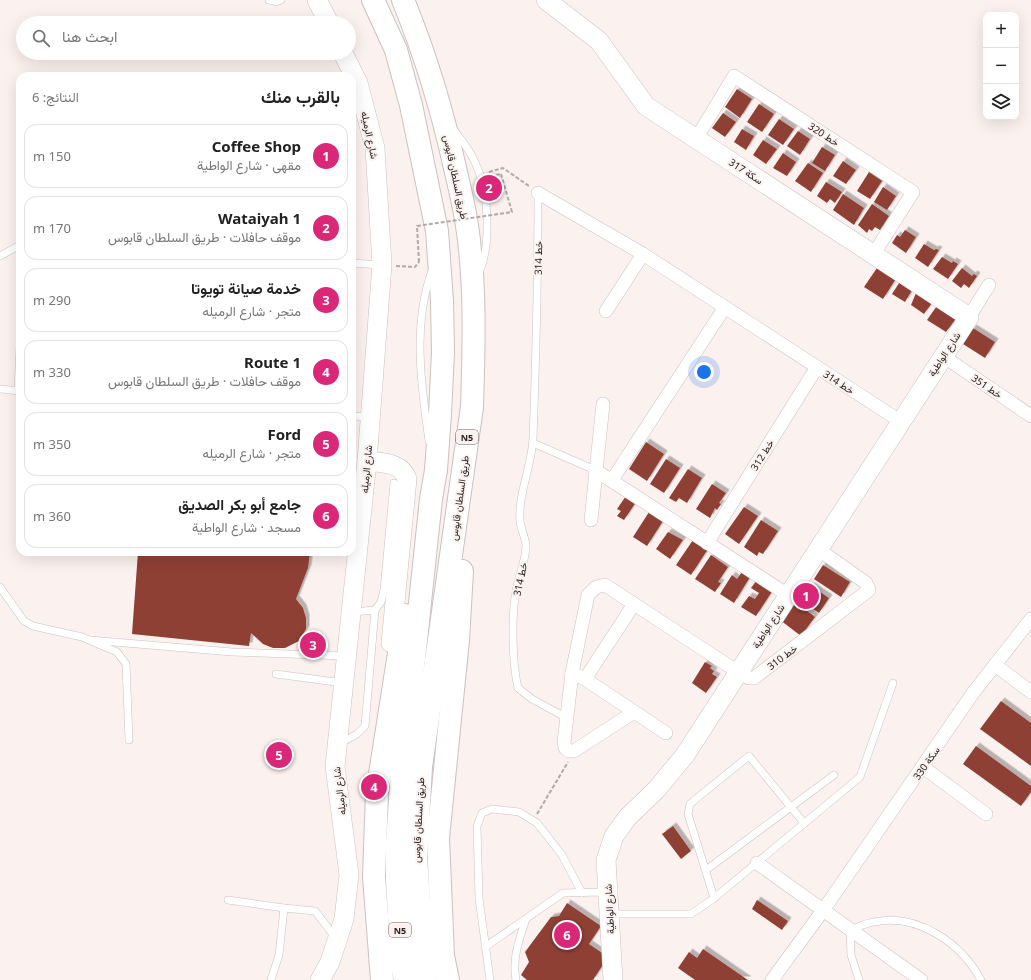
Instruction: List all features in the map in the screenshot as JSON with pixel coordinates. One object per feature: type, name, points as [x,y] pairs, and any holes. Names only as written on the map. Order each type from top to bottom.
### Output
[{"type":"highway","name":"طريق السلطان قابوس","points":[[373,0],[396,50],[411,105],[437,231],[439,252],[443,352],[436,470],[431,499],[402,772],[397,842],[407,881],[426,980]]},
{"type":"highway","name":"طريق السلطان قابوس","points":[[403,0],[438,95],[466,219],[472,287],[474,353],[472,407],[421,767],[416,857],[407,881],[402,966],[406,980]]},
{"type":"highway","points":[[371,980],[368,930],[374,877],[377,793],[380,768],[421,523],[431,499]]},
{"type":"highway","points":[[448,980],[443,956],[438,838],[458,640],[464,543],[458,508]]},
{"type":"highway","points":[[374,877],[378,948],[382,980]]},
{"type":"highway","points":[[442,927],[459,980]]},
{"type":"highway","points":[[378,948],[392,962],[395,980]]},
{"type":"highway","points":[[440,980],[438,970],[443,956]]},
{"type":"street","points":[[317,0],[325,16]]},
{"type":"street","name":"سكة 317","points":[[546,0],[600,41],[646,106],[969,317]]},
{"type":"street","name":"شارع الرميله","points":[[346,60],[352,72]]},
{"type":"street","name":"خط 320","points":[[696,139],[734,76],[913,192],[873,255]]},
{"type":"street","name":"شارع الرميله","points":[[320,980],[330,962],[344,919],[349,875],[335,766],[367,461],[361,416],[382,265],[374,148],[356,79]]},
{"type":"street","name":"خط 314","points":[[538,193],[643,254],[900,421]]},
{"type":"street","points":[[606,312],[643,254]]},
{"type":"street","name":"شارع الواطية","points":[[613,980],[606,860],[614,836],[627,818],[656,790],[685,755],[989,285]]},
{"type":"street","points":[[612,480],[725,307]]},
{"type":"street","name":"خط 351","points":[[943,356],[1031,416]]},
{"type":"street","name":"خط 312","points":[[707,543],[817,368]]},
{"type":"street","points":[[591,520],[603,404]]},
{"type":"street","points":[[367,461],[396,466],[403,470],[407,479],[378,752],[380,768]]},
{"type":"street","points":[[595,470],[788,595]]},
{"type":"street","name":"خط 310","points":[[572,673],[588,595],[596,587],[606,585],[738,672],[749,678],[755,677],[868,592],[869,586],[866,583],[818,549]]},
{"type":"street","points":[[585,679],[634,604]]},
{"type":"street","name":"سكة 330","points":[[772,980],[824,909],[974,693],[1031,619]]},
{"type":"street","points":[[995,665],[1031,692]]},
{"type":"street","points":[[634,712],[572,752],[566,750],[564,745],[572,673],[585,679],[666,733]]},
{"type":"street","points":[[923,767],[986,814]]},
{"type":"street","points":[[757,863],[824,909],[850,930],[921,980]]},
{"type":"lane","points":[[269,0],[276,2],[281,0]]},
{"type":"lane","name":"خط 314","points":[[538,193],[537,343],[533,443],[522,500],[520,522],[526,545],[523,567],[517,586],[515,601],[514,673],[518,688],[532,699],[567,718]]},
{"type":"lane","points":[[0,256],[16,247]]},
{"type":"lane","points":[[356,263],[382,265]]},
{"type":"lane","points":[[0,390],[16,391]]},
{"type":"lane","points":[[533,443],[595,470]]},
{"type":"lane","points":[[337,745],[358,734],[365,726],[375,610],[381,602],[384,590],[394,483]]},
{"type":"lane","points":[[0,587],[24,621],[33,626],[90,640],[232,652],[347,656]]},
{"type":"lane","points":[[352,612],[375,610]]},
{"type":"lane","points":[[90,640],[117,652],[126,664],[129,740]]},
{"type":"lane","points":[[276,674],[343,684]]},
{"type":"lane","points":[[485,947],[563,893],[582,893],[607,897],[691,914],[714,898],[860,777],[893,683]]},
{"type":"lane","points":[[714,898],[688,814],[690,804],[749,756],[804,823]]},
{"type":"lane","points":[[706,870],[834,775]]},
{"type":"lane","points":[[490,980],[479,898],[477,826],[482,813],[492,809],[518,812],[537,823],[562,855],[582,893]]},
{"type":"lane","points":[[228,900],[316,911],[337,940]]},
{"type":"lane","points":[[271,980],[279,955],[284,908]]},
{"type":"lane","points":[[516,980],[513,967],[515,955],[526,919]]},
{"type":"lane","points":[[859,980],[851,955],[850,930],[874,921],[900,921],[925,928],[948,940],[966,958],[981,980]]},
{"type":"path","points":[[382,265],[415,267],[419,262],[417,226],[512,212],[501,174],[490,177],[488,170],[504,168],[538,193]]},
{"type":"path","points":[[533,820],[567,766],[572,752]]},
{"type":"building","points":[[737,89],[752,99],[740,118],[725,107]]},
{"type":"building","points":[[759,104],[774,114],[762,132],[747,122]]},
{"type":"building","points":[[723,113],[736,122],[725,137],[712,128]]},
{"type":"building","points":[[779,119],[794,129],[783,145],[768,135]]},
{"type":"building","points":[[742,129],[754,136],[746,150],[734,142]]},
{"type":"building","points":[[798,131],[810,139],[800,155],[787,146]]},
{"type":"building","points":[[763,140],[777,149],[766,164],[753,155]]},
{"type":"building","points":[[822,147],[835,155],[825,171],[812,163]]},
{"type":"building","points":[[783,153],[796,162],[787,176],[773,168]]},
{"type":"building","points":[[843,161],[856,170],[846,184],[833,176]]},
{"type":"building","points":[[808,163],[823,173],[811,192],[795,181]]},
{"type":"building","points":[[869,172],[882,181],[870,199],[857,191]]},
{"type":"building","points":[[826,182],[842,192],[835,203],[830,199],[827,203],[817,196]]},
{"type":"building","points":[[883,187],[896,196],[887,210],[874,202]]},
{"type":"building","points":[[843,194],[864,208],[854,225],[833,210]]},
{"type":"building","points":[[872,204],[889,216],[880,230],[875,227],[872,231],[869,229],[867,233],[858,225]]},
{"type":"building","points":[[905,230],[916,237],[906,253],[892,243],[897,235],[900,237]]},
{"type":"building","points":[[924,244],[934,250],[939,250],[928,267],[915,258]]},
{"type":"building","points":[[942,257],[952,263],[953,261],[958,264],[948,279],[933,269]]},
{"type":"building","points":[[879,265],[897,277],[883,299],[864,287]]},
{"type":"building","points":[[962,268],[972,276],[974,274],[977,276],[969,288],[964,284],[961,288],[952,281]]},
{"type":"building","points":[[903,277],[915,285],[905,302],[892,294]]},
{"type":"building","points":[[916,293],[934,300],[924,314],[911,305]]},
{"type":"building","points":[[939,303],[958,316],[946,332],[927,320]]},
{"type":"building","points":[[973,328],[995,342],[985,358],[963,344]]},
{"type":"building","points":[[646,442],[664,454],[647,481],[629,469]]},
{"type":"building","points":[[666,459],[680,468],[664,493],[650,484]]},
{"type":"building","points":[[688,469],[702,478],[687,503],[679,498],[676,502],[669,498]]},
{"type":"building","points":[[712,484],[726,493],[719,503],[721,504],[717,510],[715,508],[710,518],[696,509]]},
{"type":"building","points":[[626,496],[636,502],[624,520],[617,516],[621,511],[617,509]]},
{"type":"building","points":[[744,507],[758,516],[739,544],[725,534]]},
{"type":"building","points":[[649,512],[663,521],[647,546],[633,537]]},
{"type":"building","points":[[761,520],[778,531],[763,554],[759,552],[757,556],[744,547]]},
{"type":"building","points":[[668,532],[683,540],[670,559],[656,549]]},
{"type":"building","points":[[693,540],[708,549],[691,575],[676,565]]},
{"type":"building","points":[[711,555],[728,567],[718,582],[721,583],[715,592],[695,579]]},
{"type":"building","points":[[138,556],[310,556],[308,568],[296,599],[303,608],[306,618],[306,629],[299,641],[285,648],[273,648],[263,644],[251,633],[249,646],[132,634]]},
{"type":"building","points":[[823,565],[850,582],[841,597],[814,579]]},
{"type":"building","points":[[742,572],[750,577],[734,603],[720,594],[732,575],[737,579]]},
{"type":"building","points":[[757,580],[773,590],[756,616],[741,607],[749,596],[755,599],[759,593],[751,588]]},
{"type":"building","points":[[811,586],[829,598],[819,613],[801,601]]},
{"type":"building","points":[[794,601],[815,617],[801,636],[780,620]]},
{"type":"building","points":[[705,662],[712,666],[710,668],[714,671],[712,674],[717,677],[706,693],[692,683]]},
{"type":"building","points":[[1001,701],[1031,723],[1031,766],[980,729]]},
{"type":"building","points":[[976,746],[1031,786],[1031,792],[1021,806],[963,764]]},
{"type":"building","points":[[673,826],[691,851],[681,859],[662,834]]},
{"type":"building","points":[[757,900],[788,921],[782,930],[752,909]]},
{"type":"building","points":[[567,903],[601,926],[589,944],[608,957],[593,980],[527,980],[521,975],[529,962],[525,952],[551,917],[559,916]]},
{"type":"building","points":[[703,949],[748,980],[695,980],[678,968],[689,952],[697,958]]},
{"type":"place","name":"Wataiyah 1","points":[[489,188]]},
{"type":"place","name":"Coffee Shop","points":[[806,596]]},
{"type":"place","name":"خدمة صيانة تويوتا","points":[[313,645]]},
{"type":"place","name":"Ford","points":[[279,755]]},
{"type":"place","name":"Route 1","points":[[374,787]]},
{"type":"place","name":"جامع أبو بكر الصديق","points":[[567,935]]}]
